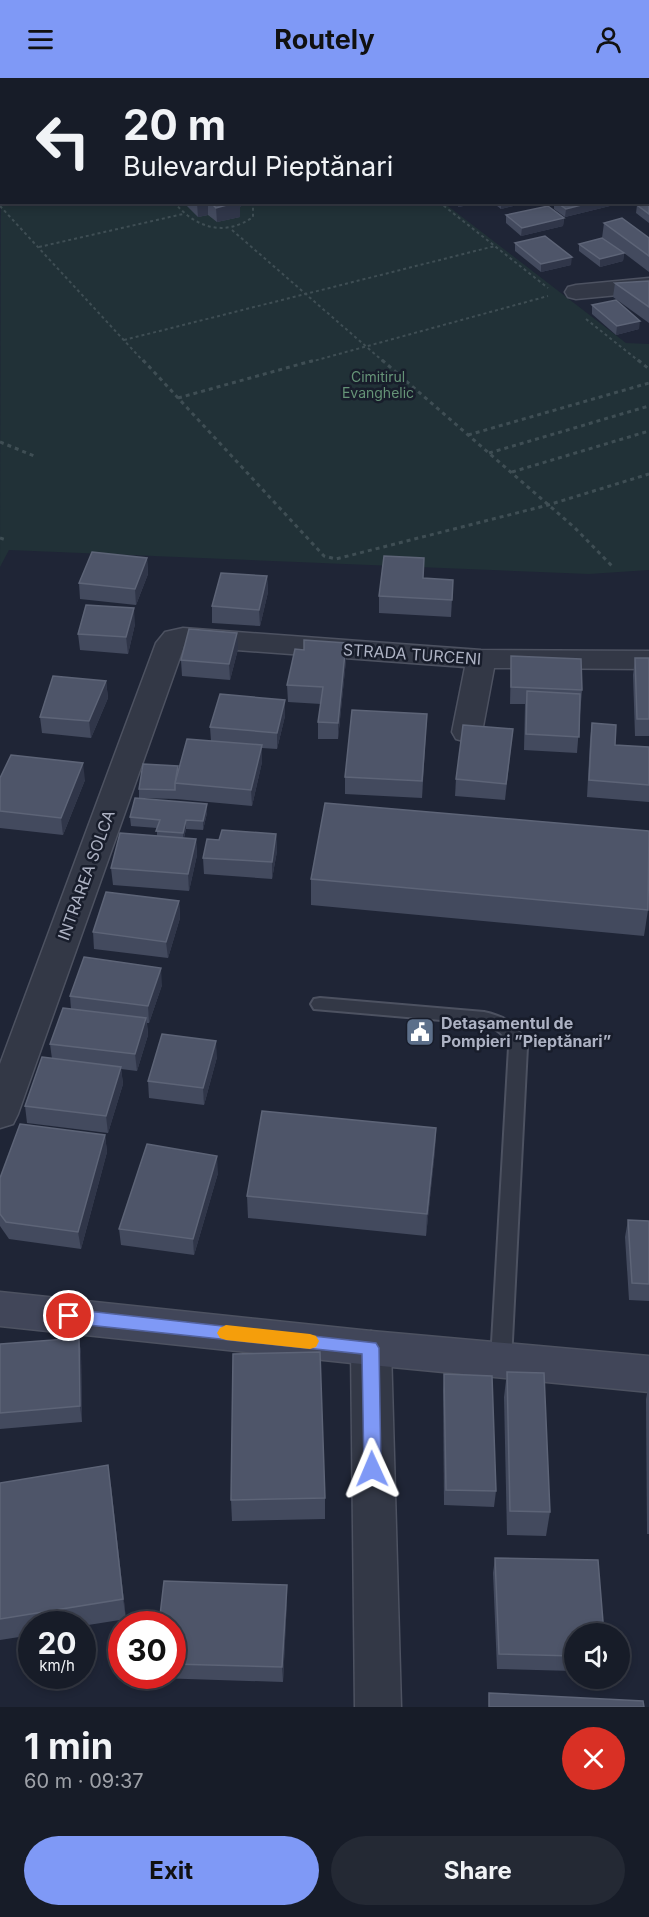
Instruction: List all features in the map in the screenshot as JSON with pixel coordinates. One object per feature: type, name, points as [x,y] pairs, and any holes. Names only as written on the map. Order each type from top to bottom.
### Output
[{"type":"main road","points":[[0,1309],[370,1348],[649,1374]]},
{"type":"street","points":[[576,292],[649,285]]},
{"type":"street","name":"STRADA TURCENI","points":[[175,638],[482,659],[649,660]]},
{"type":"street","name":"INTRAREA SOLCA","points":[[0,1114],[170,643],[175,638]]},
{"type":"street","points":[[467,732],[482,659]]},
{"type":"street","points":[[370,1348],[378,1707]]},
{"type":"lane","points":[[320,1004],[476,1017],[496,1021],[513,1032],[518,1047],[501,1360]]},
{"type":"path","points":[[176,204],[183,214],[206,227],[232,230],[253,217],[253,207],[250,204]]},
{"type":"path","points":[[178,398],[555,294],[442,204]]},
{"type":"path","points":[[0,206],[324,556],[336,559],[548,505],[649,474]]},
{"type":"path","points":[[38,247],[183,214]]},
{"type":"path","points":[[232,230],[575,528],[612,566]]},
{"type":"path","points":[[124,340],[495,246]]},
{"type":"path","points":[[581,315],[649,369]]},
{"type":"path","points":[[644,365],[649,364]]},
{"type":"path","points":[[468,435],[649,383]]},
{"type":"path","points":[[488,453],[649,406]]},
{"type":"path","points":[[511,472],[649,431]]},
{"type":"path","points":[[0,442],[37,458]]},
{"type":"path","points":[[0,538],[6,540]]},
{"type":"green space","name":"Cimitirul Evanghelic","points":[[1,204],[445,204],[626,343],[649,344],[649,570],[589,574],[9,550],[0,567]]},
{"type":"building","points":[[212,204],[231,204],[216,208]]},
{"type":"building","points":[[559,204],[585,204],[566,209]]},
{"type":"building","points":[[649,204],[649,214],[637,205]]},
{"type":"building","points":[[548,206],[564,218],[522,228],[506,215]]},
{"type":"building","points":[[622,218],[649,238],[649,256],[604,223]]},
{"type":"building","points":[[545,236],[572,257],[541,264],[515,243]]},
{"type":"building","points":[[602,238],[624,253],[600,259],[579,244]]},
{"type":"building","points":[[649,281],[649,307],[615,283]]},
{"type":"building","points":[[616,300],[640,321],[617,326],[592,305]]},
{"type":"building","points":[[92,552],[147,558],[135,589],[79,583]]},
{"type":"building","points":[[384,556],[424,558],[423,578],[453,580],[452,600],[379,596]]},
{"type":"building","points":[[221,573],[267,576],[259,610],[212,606]]},
{"type":"building","points":[[86,605],[134,608],[126,637],[78,634]]},
{"type":"building","points":[[189,629],[237,633],[229,664],[181,660]]},
{"type":"building","points":[[304,640],[346,643],[338,723],[318,722],[323,687],[287,685],[295,649],[304,650]]},
{"type":"building","points":[[511,656],[581,659],[582,690],[511,687]]},
{"type":"building","points":[[635,658],[649,658],[649,719],[637,719]]},
{"type":"building","points":[[53,676],[106,681],[89,721],[40,717]]},
{"type":"building","points":[[527,691],[580,694],[579,737],[526,734]]},
{"type":"building","points":[[220,694],[285,700],[277,733],[210,727]]},
{"type":"building","points":[[352,710],[427,714],[422,781],[345,777]]},
{"type":"building","points":[[592,723],[616,725],[615,745],[649,747],[649,785],[589,780]]},
{"type":"building","points":[[463,725],[513,729],[506,784],[456,779]]},
{"type":"building","points":[[187,739],[262,745],[251,790],[175,783]]},
{"type":"building","points":[[11,755],[83,763],[61,818],[0,811],[0,778]]},
{"type":"building","points":[[143,764],[178,766],[175,790],[139,789]]},
{"type":"building","points":[[135,798],[207,804],[203,821],[186,820],[183,833],[156,831],[160,820],[130,817]]},
{"type":"building","points":[[325,803],[649,831],[648,910],[311,879]]},
{"type":"building","points":[[222,830],[276,834],[272,862],[203,858],[207,839],[219,840]]},
{"type":"building","points":[[120,833],[196,839],[188,874],[111,868]]},
{"type":"building","points":[[106,892],[179,901],[166,942],[93,932]]},
{"type":"building","points":[[84,957],[161,968],[148,1006],[70,996]]},
{"type":"building","points":[[63,1008],[146,1018],[135,1054],[50,1044]]},
{"type":"building","points":[[162,1034],[216,1041],[203,1088],[148,1081]]},
{"type":"building","points":[[42,1057],[121,1067],[106,1116],[25,1106]]},
{"type":"building","points":[[262,1111],[436,1128],[427,1214],[247,1196]]},
{"type":"building","points":[[20,1124],[105,1135],[78,1232],[6,1222],[0,1214],[0,1178]]},
{"type":"building","points":[[147,1144],[217,1156],[193,1239],[119,1229]]},
{"type":"building","points":[[628,1220],[649,1221],[649,1284],[632,1283]]},
{"type":"building","points":[[79,1338],[80,1406],[0,1413],[0,1344]]},
{"type":"building","points":[[320,1352],[325,1498],[231,1500],[233,1354]]},
{"type":"building","points":[[507,1372],[544,1373],[550,1512],[510,1511]]},
{"type":"building","points":[[444,1374],[492,1376],[496,1491],[446,1490]]},
{"type":"building","points":[[108,1465],[123,1599],[49,1611],[18,1611],[18,1616],[0,1619],[0,1483]]},
{"type":"building","points":[[495,1558],[598,1560],[603,1623],[564,1623],[564,1656],[499,1654]]},
{"type":"building","points":[[164,1581],[287,1585],[282,1667],[186,1664],[186,1611],[161,1611]]},
{"type":"building","points":[[489,1693],[643,1701],[644,1707],[489,1707]]},
{"type":"slow traffic","points":[[226,1333],[310,1341]]},
{"type":"place","name":"Detașamentul de Pompieri ”Pieptănari”","points":[[420,1032]]},
{"type":"route","points":[[69,1316],[370,1348],[372,1469]]}]
